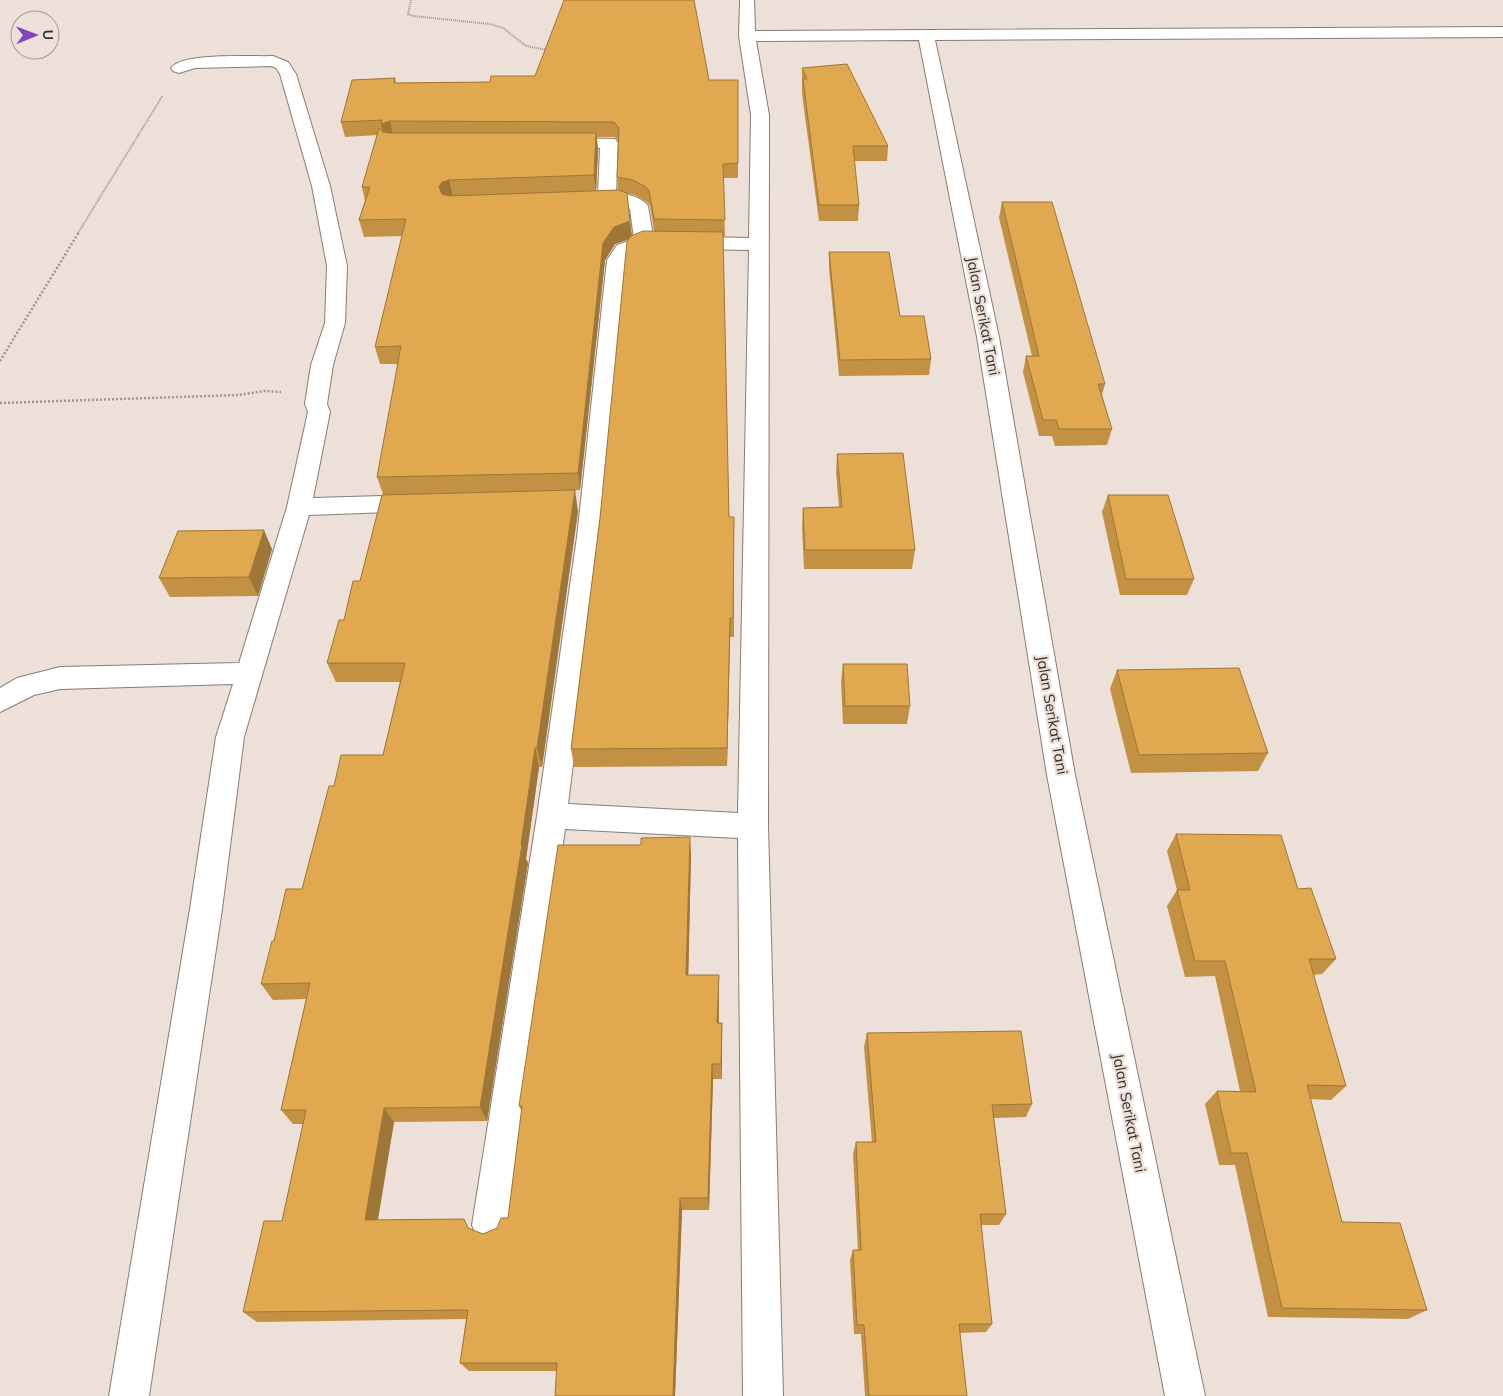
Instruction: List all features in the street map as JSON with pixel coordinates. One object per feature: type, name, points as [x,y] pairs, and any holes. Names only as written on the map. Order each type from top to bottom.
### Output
[{"type":"street","points":[[746,0],[754,36],[760,115],[753,826],[762,1396]]},
{"type":"street","points":[[754,36],[1503,32]]},
{"type":"street","name":"Jalan Serikat Tani","points":[[926,34],[988,337],[1061,775],[1185,1396]]},
{"type":"street","points":[[129,1396],[206,909],[230,737],[299,507],[319,412],[316,404],[322,365],[335,323],[337,266],[321,186],[288,74],[282,65],[273,61],[199,63],[179,68]]},
{"type":"street","points":[[540,143],[609,143],[607,199]]},
{"type":"street","points":[[575,200],[622,200],[638,206],[644,242]]},
{"type":"street","points":[[490,1225],[552,816],[583,500],[617,260],[620,252],[629,245],[644,242],[759,244]]},
{"type":"street","points":[[299,507],[436,503]]},
{"type":"street","points":[[0,701],[27,686],[60,678],[250,673]]},
{"type":"street","points":[[552,816],[753,826]]},
{"type":"path","points":[[411,0],[408,14],[413,16],[490,24],[503,28],[526,46],[549,50]]},
{"type":"path","points":[[0,361],[179,68]]},
{"type":"path","points":[[0,402],[238,395],[265,391],[302,394],[316,404]]},
{"type":"building","points":[[564,0],[694,0],[709,80],[738,80],[738,163],[723,164],[725,220],[654,219],[649,191],[646,187],[633,180],[617,177],[619,128],[614,122],[390,121],[381,124],[382,120],[341,122],[352,80],[395,78],[394,83],[490,82],[491,76],[535,76]]},
{"type":"building","points":[[847,64],[888,146],[853,146],[859,205],[819,205],[803,79],[807,79],[802,68]]},
{"type":"building","points":[[379,128],[383,132],[389,133],[596,133],[594,175],[449,180],[442,182],[439,187],[442,194],[449,196],[618,190],[627,193],[630,221],[614,227],[603,243],[578,473],[377,477],[401,346],[375,347],[406,219],[359,220],[370,187],[362,187]]},
{"type":"building","points":[[1002,202],[1052,202],[1105,384],[1098,384],[1112,429],[1059,429],[1056,420],[1043,420],[1026,356],[1039,356]]},
{"type":"building","points":[[643,231],[723,232],[729,517],[734,517],[733,618],[730,618],[727,748],[571,749],[600,518],[627,241],[631,236]]},
{"type":"building","points":[[829,252],[889,252],[900,316],[924,316],[931,359],[840,360]]},
{"type":"building","points":[[903,453],[915,550],[805,550],[803,508],[842,507],[837,454]]},
{"type":"building","points":[[575,490],[537,748],[535,748],[522,845],[480,1107],[384,1108],[365,1220],[464,1219],[468,1228],[483,1234],[497,1228],[501,1218],[508,1218],[522,1106],[519,1106],[558,845],[641,845],[641,838],[690,837],[686,975],[719,975],[717,1023],[722,1023],[721,1064],[712,1064],[708,1198],[680,1198],[673,1396],[555,1396],[557,1363],[460,1363],[468,1310],[243,1312],[264,1221],[282,1221],[306,1110],[281,1110],[310,983],[261,984],[272,941],[274,941],[286,889],[302,889],[329,786],[334,786],[341,755],[383,755],[405,663],[327,663],[339,620],[344,620],[353,581],[360,581],[382,495]]},
{"type":"building","points":[[1108,495],[1168,495],[1194,579],[1126,579]]},
{"type":"building","points":[[264,530],[249,577],[159,578],[178,531]]},
{"type":"building","points":[[843,664],[907,664],[910,706],[845,706]]},
{"type":"building","points":[[1239,668],[1268,753],[1139,755],[1117,670]]},
{"type":"building","points":[[1176,834],[1281,835],[1298,889],[1311,888],[1336,959],[1309,959],[1346,1086],[1307,1085],[1342,1222],[1400,1223],[1427,1310],[1282,1308],[1247,1153],[1231,1153],[1217,1091],[1256,1092],[1225,961],[1195,961],[1177,890],[1190,890]]},
{"type":"building","points":[[1021,1031],[1032,1104],[992,1105],[1006,1214],[980,1214],[992,1324],[959,1324],[967,1396],[869,1396],[864,1325],[857,1325],[853,1250],[861,1250],[856,1142],[876,1142],[867,1033]]}]
